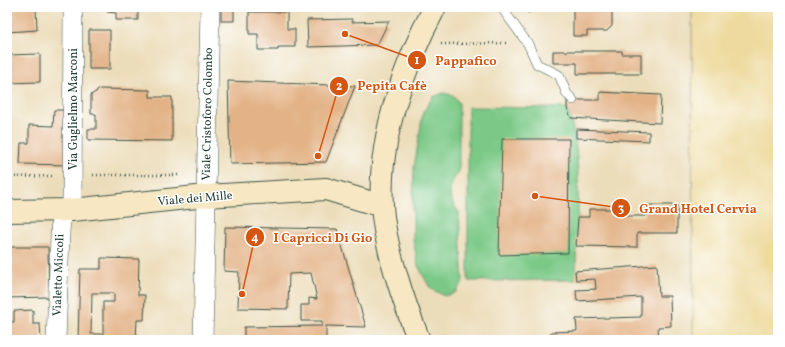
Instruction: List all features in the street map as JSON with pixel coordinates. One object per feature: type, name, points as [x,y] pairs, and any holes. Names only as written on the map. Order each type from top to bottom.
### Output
[{"type":"street","name":"Via Guglielmo Marconi","points":[[67,210],[72,176],[74,7]]},
{"type":"street","name":"Viale Cristoforo Colombo","points":[[203,340],[210,7]]},
{"type":"street","points":[[419,340],[411,320],[393,261],[382,206],[385,157],[396,101],[411,57],[435,7]]},
{"type":"street","name":"Viale dei Mille","points":[[7,211],[67,210],[206,186],[326,189],[382,206]]},
{"type":"street","name":"Vialetto Miccoli","points":[[56,340],[67,210]]},
{"type":"lane","points":[[501,7],[528,44],[537,64],[559,75],[567,94],[574,100]]},
{"type":"path","points":[[438,50],[440,44],[487,42],[516,44],[527,27],[529,7]]},
{"type":"path","points":[[7,177],[72,176],[206,186]]},
{"type":"green space","points":[[443,93],[453,95],[459,103],[459,172],[452,182],[450,192],[452,202],[459,212],[463,282],[455,293],[444,296],[430,288],[418,266],[413,239],[414,167],[423,112],[433,97]]},
{"type":"green space","points":[[468,107],[567,108],[573,127],[578,170],[576,280],[468,281]]},
{"type":"sand","points":[[692,7],[778,7],[778,340],[693,340]]},
{"type":"building","points":[[7,7],[36,7],[37,30],[7,32]]},
{"type":"building","points":[[107,7],[138,7],[138,20],[116,20],[116,13],[107,12]]},
{"type":"building","points":[[221,7],[234,7],[234,21],[221,21]]},
{"type":"building","points":[[573,7],[612,7],[612,26],[607,31],[587,31],[587,36],[573,36]]},
{"type":"building","points":[[249,12],[287,12],[287,29],[295,29],[295,47],[278,47],[278,50],[258,50],[258,34],[249,34]]},
{"type":"building","points":[[352,19],[352,22],[389,21],[377,45],[308,47],[307,20]]},
{"type":"building","points":[[89,30],[110,30],[110,69],[89,69]]},
{"type":"building","points":[[553,51],[622,51],[622,54],[641,54],[641,74],[577,74],[577,63],[553,63]]},
{"type":"building","points":[[40,54],[40,82],[7,83],[7,55]]},
{"type":"building","points":[[228,81],[355,86],[326,162],[230,164]]},
{"type":"building","points":[[100,89],[150,90],[150,97],[172,97],[172,141],[88,140],[88,129],[96,129],[96,114],[91,114],[91,95]]},
{"type":"building","points":[[600,92],[661,95],[660,123],[571,118],[567,108],[567,100],[600,100]]},
{"type":"building","points":[[54,110],[71,110],[70,165],[20,164],[21,143],[29,143],[29,125],[53,126]]},
{"type":"building","points":[[576,129],[649,132],[649,141],[576,138]]},
{"type":"building","points":[[502,139],[569,139],[568,253],[499,255]]},
{"type":"building","points":[[645,205],[677,205],[677,233],[637,233],[637,247],[576,246],[578,217],[589,217],[589,209],[626,209],[626,216],[645,216]]},
{"type":"building","points":[[225,227],[337,229],[366,327],[326,326],[326,340],[244,340],[244,327],[322,326],[322,321],[301,321],[301,305],[309,305],[309,298],[317,299],[311,273],[289,274],[288,309],[238,308],[239,272],[224,271]]},
{"type":"building","points":[[7,247],[48,247],[49,297],[7,298]]},
{"type":"building","points":[[101,258],[139,259],[138,295],[145,295],[144,320],[137,320],[136,340],[78,340],[80,269],[101,269]],"holes":[[[92,293],[114,293],[114,302],[103,302],[103,334],[91,334]]]},
{"type":"building","points":[[657,265],[659,296],[670,296],[671,326],[658,327],[659,340],[551,340],[551,332],[577,331],[576,319],[641,317],[641,297],[577,301],[576,290],[596,289],[595,279],[576,280],[575,271]]},
{"type":"building","points":[[33,310],[33,324],[40,324],[41,340],[7,340],[7,322],[14,322],[14,311]]},
{"type":"place","name":"Pappafico","points":[[345,34]]},
{"type":"place","name":"Pepita Cafè","points":[[318,156]]},
{"type":"place","name":"Grand Hotel Cervia","points":[[535,196]]},
{"type":"place","name":"I Capricci Di Gio","points":[[242,294]]}]
